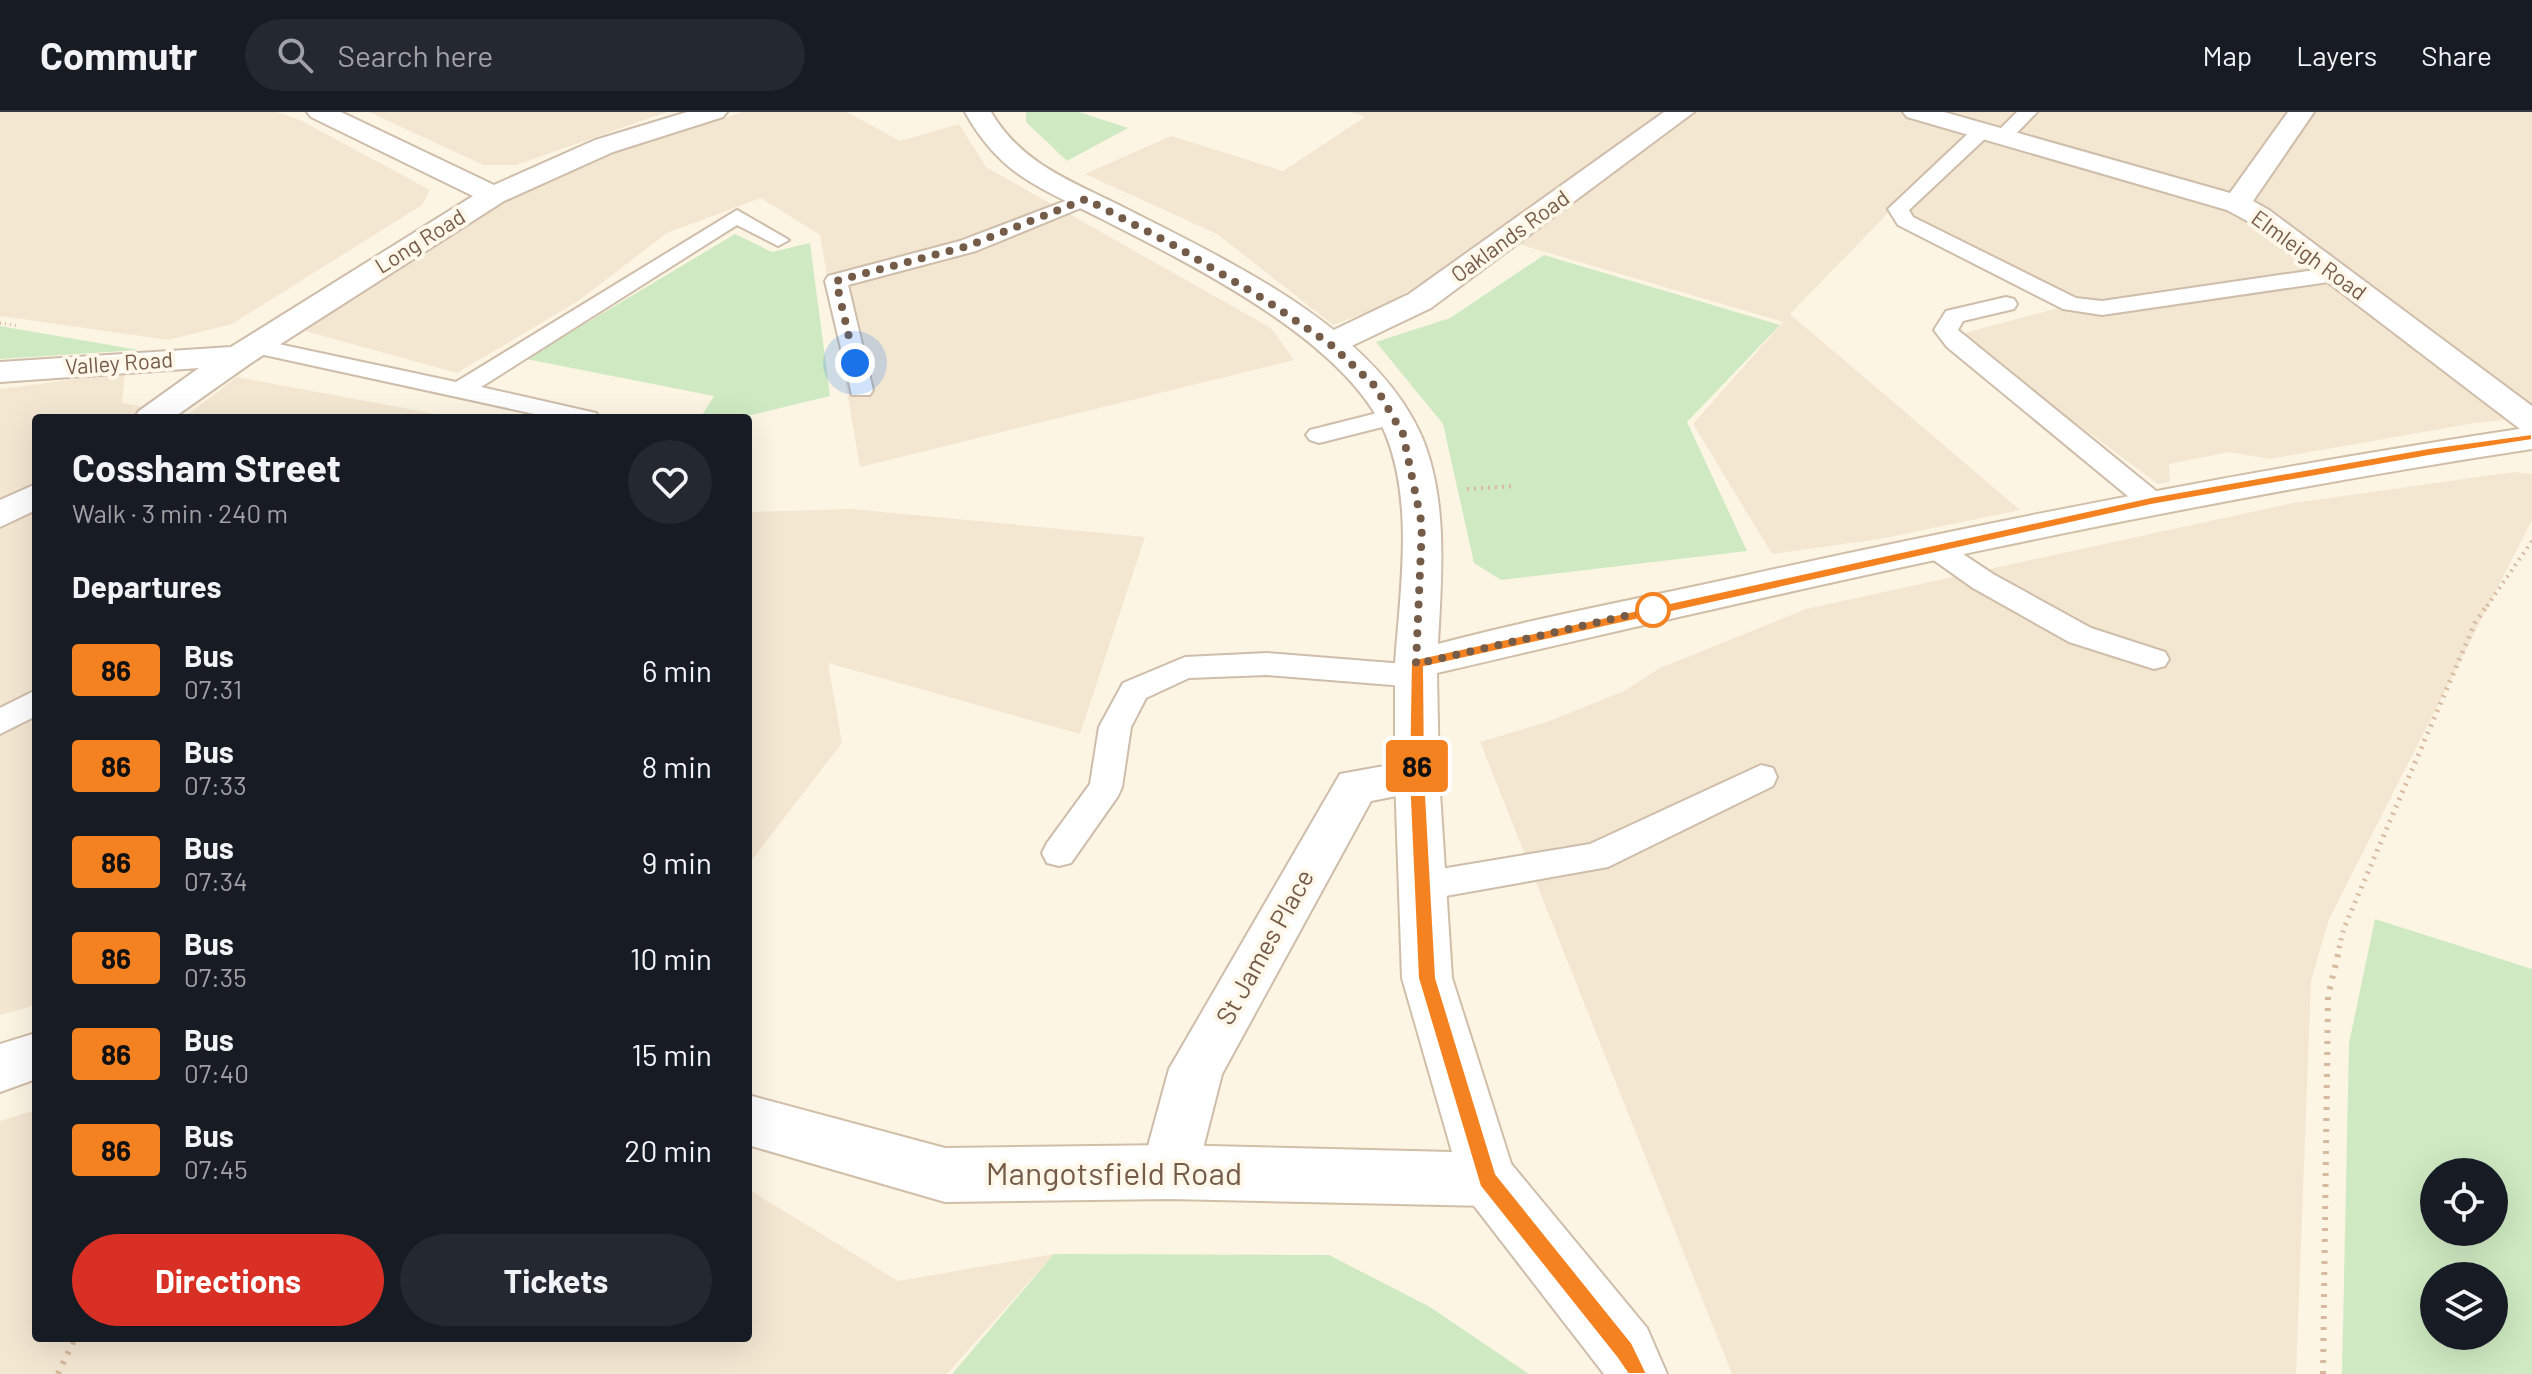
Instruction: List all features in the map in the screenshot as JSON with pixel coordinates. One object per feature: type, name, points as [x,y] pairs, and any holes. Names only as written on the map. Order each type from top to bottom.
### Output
[{"type":"street","points":[[320,112],[494,195]]},
{"type":"street","name":"Long Road","points":[[157,414],[247,351],[494,195],[604,146],[714,112]]},
{"type":"street","points":[[978,112],[996,142],[1029,169],[1188,254],[1330,344],[1375,386],[1403,434],[1422,525],[1416,670],[1417,777],[1427,978],[1488,1179],[1625,1350],[1636,1374]]},
{"type":"street","name":"Oaklands Road","points":[[1330,344],[1420,301],[1681,112]]},
{"type":"street","name":"Elmleigh Road","points":[[1916,112],[2237,204],[2259,216],[2532,422]]},
{"type":"street","points":[[2237,204],[2301,112]]},
{"type":"street","name":"Valley Road","points":[[0,372],[247,351]]},
{"type":"street","points":[[1416,670],[1935,548],[2151,501],[2429,452],[2532,438]]},
{"type":"street","points":[[0,515],[32,497]]},
{"type":"street","name":"St James Place","points":[[1169,1172],[1196,1069],[1356,786],[1417,777]]},
{"type":"street","points":[[0,1068],[32,1057]]},
{"type":"street","name":"Mangotsfield Road","points":[[752,1121],[945,1175],[1169,1172],[1488,1179]]},
{"type":"lane","points":[[2028,112],[1994,132],[1898,209],[1905,221],[2071,304],[2102,308],[2335,274]]},
{"type":"lane","points":[[861,390],[836,281],[968,246],[1086,199]]},
{"type":"lane","points":[[460,390],[737,216],[778,240]]},
{"type":"lane","points":[[2006,304],[1954,316],[1946,330],[1955,342],[2151,501]]},
{"type":"lane","points":[[247,351],[460,390],[569,414]]},
{"type":"lane","points":[[1319,435],[1393,417]]},
{"type":"lane","points":[[1935,548],[1983,581],[2080,635],[2154,659]]},
{"type":"lane","points":[[1059,853],[1106,787],[1115,727],[1134,691],[1185,668],[1267,664],[1416,670]]},
{"type":"lane","points":[[0,723],[32,703]]},
{"type":"lane","points":[[1423,886],[1596,857],[1761,777]]},
{"type":"path","points":[[1458,490],[1514,486]]},
{"type":"path","points":[[2323,1374],[2328,996],[2344,928],[2475,623],[2532,541]]},
{"type":"path","points":[[58,1374],[73,1342]]},
{"type":"shaded area","points":[[0,112],[277,112],[300,120],[430,190],[422,205],[232,324],[168,340],[0,316]]},
{"type":"shaded area","points":[[369,112],[667,112],[516,165],[483,165]]},
{"type":"shaded area","points":[[743,112],[847,112],[900,141],[959,124],[986,167],[1271,328],[1294,360],[860,467],[820,235],[761,198],[667,233],[577,302],[457,373],[305,331],[442,237],[536,183],[638,144]]},
{"type":"shaded area","points":[[1350,112],[2532,112],[2532,417],[2475,423],[2270,459],[2229,452],[2169,464],[2170,482],[2158,484],[1957,335],[2085,301],[1973,250],[1895,206],[1790,314],[2020,510],[1880,539],[1772,554],[1693,424],[1783,322],[1498,238],[1380,308],[1333,325],[1217,234],[1085,174],[1171,136],[1283,171],[1365,117]]},
{"type":"shaded area","points":[[125,373],[122,403],[182,414],[32,414],[32,1006],[0,1015],[0,389]]},
{"type":"shaded area","points":[[237,377],[436,414],[188,414]]},
{"type":"shaded area","points":[[2514,472],[2532,474],[2532,520],[2329,919],[2311,981],[2296,1374],[1732,1374],[1480,742],[1547,722],[1624,691],[1660,668],[1806,609],[2293,503]]},
{"type":"shaded area","points":[[852,509],[1145,537],[1080,734],[828,663],[842,743],[752,860],[752,512]]},
{"type":"shaded area","points":[[32,1111],[32,1342],[752,1342],[752,1191],[898,1281],[1054,1254],[947,1374],[0,1374],[0,1121]]},
{"type":"green space","points":[[1026,112],[1079,112],[1128,128],[1067,161],[1026,122]]},
{"type":"green space","points":[[735,234],[772,252],[810,243],[830,396],[752,415],[703,414],[714,396],[526,359]]},
{"type":"green space","points":[[1544,255],[1780,325],[1687,422],[1747,551],[1501,580],[1474,563],[1443,424],[1376,342],[1450,318]]},
{"type":"green space","points":[[0,326],[139,350],[0,359]]},
{"type":"green space","points":[[2375,919],[2532,969],[2532,1374],[2342,1374],[2349,1043]]},
{"type":"green space","points":[[1054,1254],[1329,1255],[1430,1307],[1529,1374],[952,1374]]},
{"type":"bus line","name":"86","points":[[1636,1374],[1625,1350],[1488,1179],[1427,978],[1417,777],[1416,664],[2151,501],[2429,452],[2532,438]]},
{"type":"route","points":[[855,363],[836,281],[968,246],[1086,199],[1175,246],[1267,301],[1330,344],[1375,386],[1403,434],[1422,525],[1416,664],[1660,608],[1653,610]]}]
